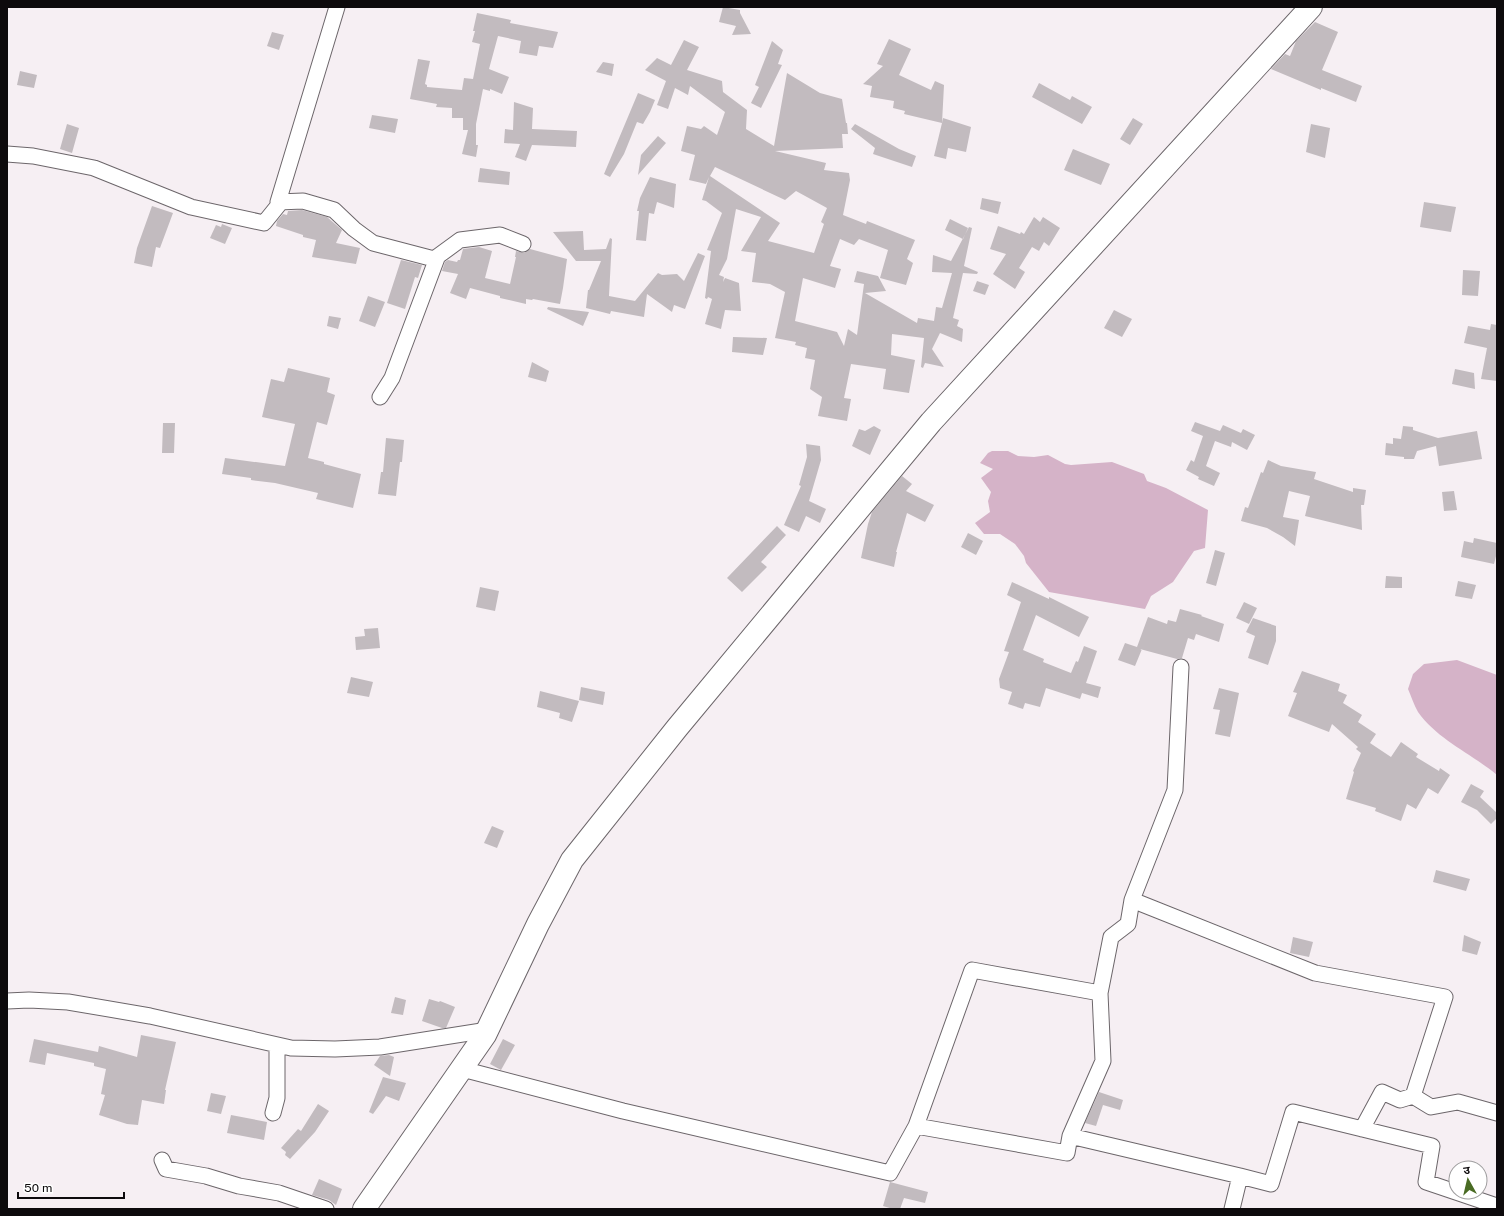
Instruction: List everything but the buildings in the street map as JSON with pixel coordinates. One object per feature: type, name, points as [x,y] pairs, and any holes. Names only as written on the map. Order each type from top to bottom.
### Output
[{"type":"main road","points":[[364,1209],[488,1030],[538,924],[572,860],[677,728],[931,422],[1311,7]]},
{"type":"street","points":[[281,202],[278,202],[336,7]]},
{"type":"street","points":[[7,154],[33,156],[94,168],[191,207],[264,223],[281,202],[303,201],[334,210],[354,229],[374,243],[434,259],[437,258]]},
{"type":"street","points":[[380,397],[392,378],[437,258],[460,240],[500,235],[523,244]]},
{"type":"street","points":[[916,1126],[1067,1154],[1070,1136],[1103,1061],[1100,992],[1111,937],[1128,924],[1132,900],[1175,790],[1181,667]]},
{"type":"street","points":[[1132,900],[1315,973],[1445,997],[1413,1096]]},
{"type":"street","points":[[462,1069],[623,1111],[890,1173],[916,1126],[972,970],[1100,992]]},
{"type":"street","points":[[7,1001],[29,1000],[68,1002],[171,1020],[277,1046],[291,1048],[335,1049],[380,1047],[488,1030]]},
{"type":"street","points":[[273,1113],[276,1098],[277,1046]]},
{"type":"street","points":[[1362,1129],[1382,1092],[1400,1100],[1413,1096],[1431,1107],[1458,1102],[1497,1113]]},
{"type":"street","points":[[1070,1136],[1271,1184],[1294,1112],[1432,1146],[1426,1182],[1497,1206]]},
{"type":"street","points":[[162,1160],[166,1168],[206,1176],[240,1186],[279,1193],[326,1209]]},
{"type":"street","points":[[1232,1209],[1240,1176]]},
{"type":"shaded area","points":[[992,451],[1008,451],[1018,456],[1034,457],[1048,455],[1065,464],[1071,465],[1112,462],[1144,474],[1147,481],[1166,488],[1208,510],[1205,548],[1194,551],[1173,582],[1151,596],[1145,609],[1049,592],[1026,563],[1024,556],[1015,544],[1000,534],[984,534],[975,523],[990,512],[988,501],[991,492],[981,478],[993,469],[980,463],[988,453]]},
{"type":"shaded area","points":[[1457,660],[1497,675],[1497,775],[1435,731],[1418,712],[1408,689],[1413,674],[1424,664]]}]
